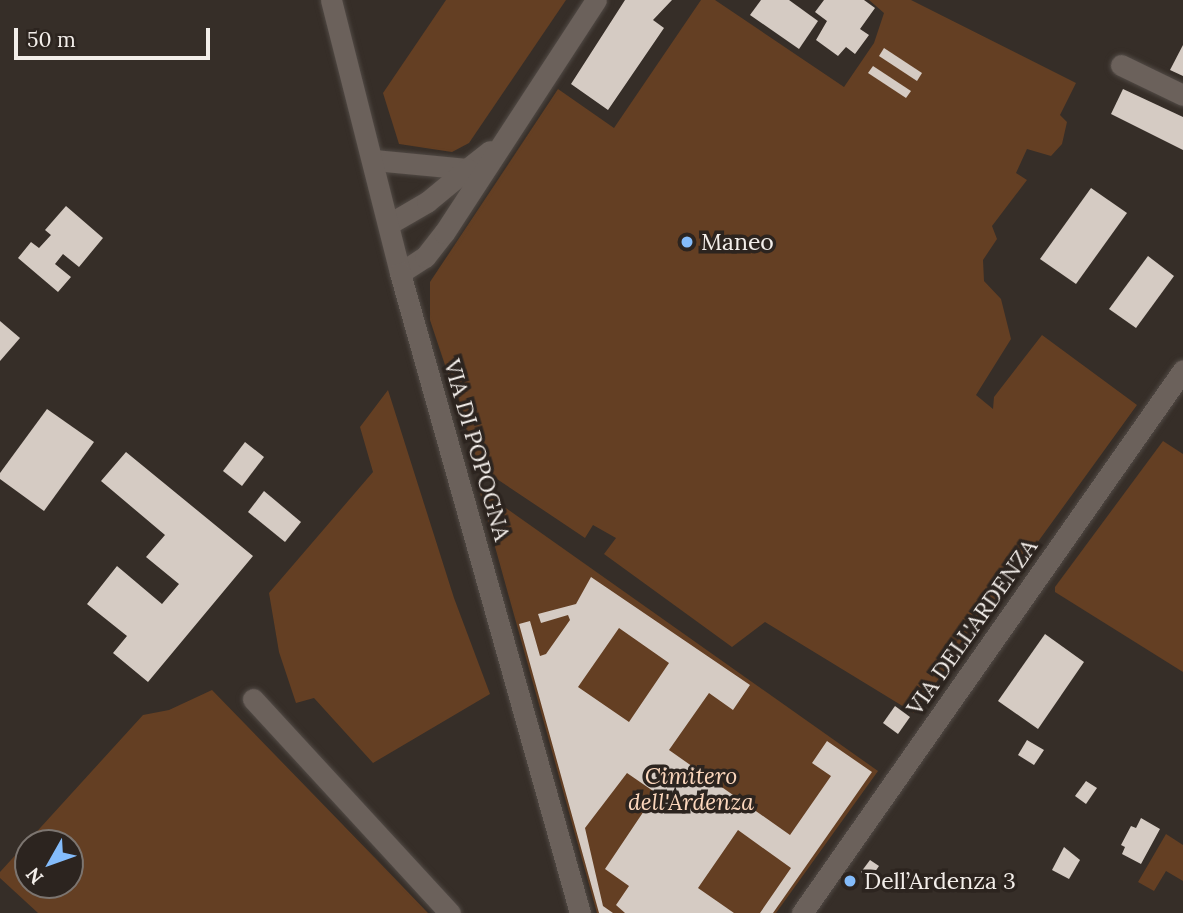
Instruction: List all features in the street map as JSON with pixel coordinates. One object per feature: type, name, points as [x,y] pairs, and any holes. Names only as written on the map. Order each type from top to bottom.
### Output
[{"type":"main road","name":"VIA DI POPOGNA","points":[[331,0],[374,160],[400,273],[580,913]]},
{"type":"main road","points":[[400,273],[434,247],[473,191],[497,146],[596,0]]},
{"type":"main road","points":[[1121,65],[1183,95]]},
{"type":"main road","points":[[388,224],[427,202],[497,146]]},
{"type":"main road","points":[[374,160],[467,169]]},
{"type":"main road","name":"VIA DELL'ARDENZA","points":[[802,913],[1183,370]]},
{"type":"main road","points":[[253,699],[450,913]]},
{"type":"green space","points":[[446,0],[566,0],[469,143],[452,152],[399,144],[383,93]]},
{"type":"green space","points":[[701,0],[715,0],[844,87],[874,43],[884,13],[869,0],[911,0],[1076,83],[1060,115],[1067,122],[1062,144],[1051,156],[1027,149],[1016,173],[1027,180],[992,226],[997,239],[983,260],[984,281],[1001,299],[1011,339],[976,395],[993,409],[994,397],[1042,335],[1137,405],[914,713],[765,622],[732,647],[604,554],[616,538],[593,525],[585,538],[479,467],[430,320],[430,282],[558,89],[614,128]]},
{"type":"green space","points":[[388,390],[454,598],[490,694],[373,763],[314,698],[296,703],[279,652],[269,593],[373,472],[360,427]]},
{"type":"green space","points":[[1163,441],[1183,454],[1183,672],[1055,592],[1055,587]]},
{"type":"green space","name":"Cimitero dell'Ardenza","points":[[479,489],[878,771],[776,913],[597,913]]},
{"type":"green space","points":[[212,690],[428,913],[38,913],[23,899],[84,899],[84,829],[39,829],[143,715],[169,710]]},
{"type":"green space","points":[[1166,834],[1183,845],[1183,881],[1166,871],[1154,891],[1138,882]]},
{"type":"green space","points":[[14,857],[14,891],[0,878],[0,872]]},
{"type":"building","points":[[625,0],[672,0],[653,20],[664,28],[608,110],[571,84]]},
{"type":"building","points":[[761,0],[789,0],[818,21],[799,49],[750,15]]},
{"type":"building","points":[[824,0],[864,0],[875,8],[860,29],[869,35],[855,54],[846,47],[838,56],[816,40],[827,21],[815,12]]},
{"type":"building","points":[[1183,45],[1183,76],[1170,70]]},
{"type":"building","points":[[884,48],[922,73],[917,81],[879,56]]},
{"type":"building","points":[[873,66],[911,91],[906,98],[868,73]]},
{"type":"building","points":[[1123,89],[1183,117],[1183,150],[1111,114]]},
{"type":"building","points":[[1091,188],[1127,213],[1076,284],[1040,259]]},
{"type":"building","points":[[66,206],[103,238],[79,267],[63,254],[55,264],[71,277],[58,292],[18,258],[31,242],[39,248],[51,235],[45,230]]},
{"type":"building","points":[[1148,256],[1174,276],[1136,328],[1109,309]]},
{"type":"building","points":[[0,321],[20,338],[0,361]]},
{"type":"building","points":[[47,409],[94,442],[44,511],[0,479],[0,473]]},
{"type":"building","points":[[245,442],[264,457],[242,486],[223,471]]},
{"type":"building","points":[[126,452],[253,556],[148,682],[113,653],[127,636],[87,604],[117,566],[162,604],[179,584],[146,557],[165,535],[101,481]]},
{"type":"building","points":[[264,491],[301,522],[285,542],[248,512]]},
{"type":"building","points":[[591,577],[750,685],[733,710],[709,693],[669,750],[790,835],[831,776],[812,763],[827,741],[872,772],[773,913],[760,913],[791,868],[738,830],[698,888],[734,913],[625,913],[616,905],[629,886],[605,869],[656,793],[627,773],[585,828],[603,906],[613,913],[599,913],[519,624],[530,621],[540,656],[546,654],[570,620],[568,615],[541,623],[538,614],[576,604]],"holes":[[[619,628],[669,663],[629,722],[578,687]]]},
{"type":"building","points":[[1045,634],[1084,662],[1038,729],[998,701]]},
{"type":"building","points":[[895,706],[910,717],[898,734],[883,723]]},
{"type":"building","points":[[1027,740],[1044,750],[1034,765],[1018,755]]},
{"type":"building","points":[[1086,781],[1097,788],[1086,804],[1075,796]]},
{"type":"building","points":[[1141,818],[1160,829],[1141,864],[1122,854],[1125,847],[1121,845],[1131,826],[1136,828]]},
{"type":"building","points":[[1064,847],[1080,860],[1069,879],[1052,870]]},
{"type":"building","points":[[870,860],[879,866],[870,879],[861,872]]},
{"type":"place","name":"Maneo","points":[[687,242]]},
{"type":"place","name":"Dell’Ardenza 3","points":[[850,881]]}]
